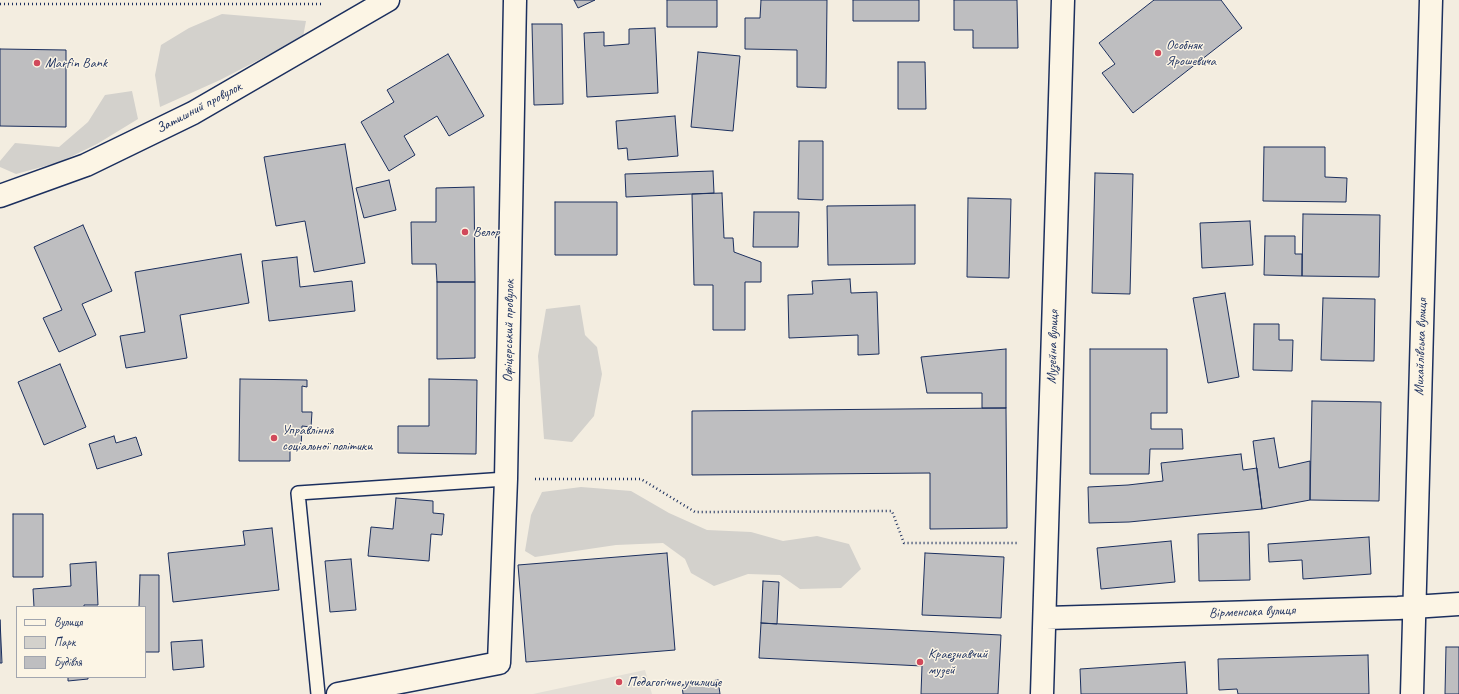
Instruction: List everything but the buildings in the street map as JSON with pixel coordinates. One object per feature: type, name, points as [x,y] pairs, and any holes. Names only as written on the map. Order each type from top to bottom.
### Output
[{"type":"street","name":"Затишний провулок","points":[[0,196],[86,165],[193,113],[388,0]]},
{"type":"street","name":"Офіцерський провулок","points":[[338,694],[499,663],[506,479],[515,0]]},
{"type":"street","name":"Музейна вулиця","points":[[1042,694],[1046,618],[1063,0]]},
{"type":"street","name":"Михайлівська вулиця","points":[[1412,694],[1431,0]]},
{"type":"street","name":"Вірменська вулиця","points":[[1046,618],[1414,608],[1459,604]]},
{"type":"lane","points":[[318,694],[298,493],[506,479]]},
{"type":"path","points":[[0,4],[326,4]]},
{"type":"path","points":[[506,479],[641,478],[695,512],[892,511],[904,543],[1026,543]]},
{"type":"shaded area","name":"Педагогічне училище","points":[[645,670],[652,694],[533,694]]},
{"type":"green space","points":[[222,14],[306,21],[303,37],[220,80],[160,107],[155,75],[161,45],[189,28]]},
{"type":"green space","points":[[132,91],[138,119],[97,144],[60,162],[16,174],[0,167],[0,161],[15,143],[59,147],[88,122],[105,95]]},
{"type":"green space","points":[[580,305],[585,335],[597,347],[602,374],[594,416],[572,442],[544,439],[538,356],[546,309]]},
{"type":"green space","points":[[581,487],[631,491],[669,513],[707,530],[751,532],[783,541],[817,536],[849,544],[861,569],[841,588],[800,589],[780,575],[748,574],[714,586],[691,573],[685,559],[663,543],[616,545],[535,557],[525,551],[531,515],[542,492]]},
{"type":"place","name":"Особняк Ярошевича","points":[[1158,53]]},
{"type":"place","name":"Marfin Bank","points":[[37,63]]},
{"type":"place","name":"Велор","points":[[465,232]]},
{"type":"place","name":"Управління соціальної політики","points":[[274,438]]},
{"type":"place","name":"Краєзнавчий музей","points":[[920,662]]},
{"type":"place","name":"Педагогічне училище","points":[[619,682]]}]
